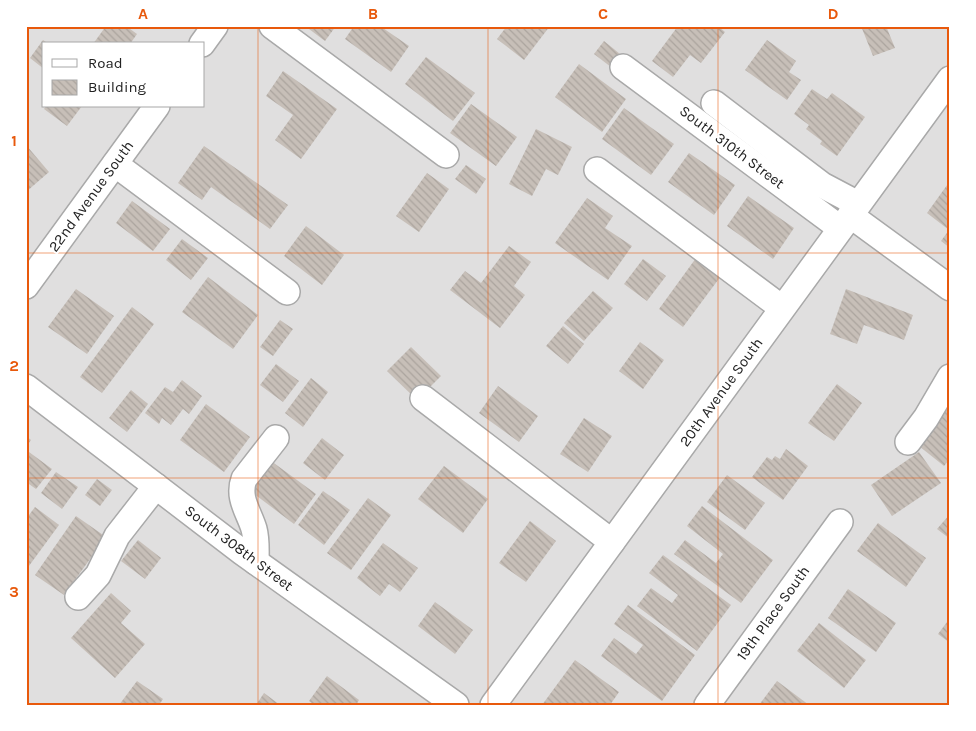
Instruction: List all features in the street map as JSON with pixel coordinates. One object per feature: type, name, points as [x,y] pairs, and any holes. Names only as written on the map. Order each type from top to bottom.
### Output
[{"type":"street","points":[[203,42],[215,26]]},
{"type":"street","points":[[272,26],[446,155]]},
{"type":"street","name":"South 310th Street","points":[[623,67],[849,216],[950,288]]},
{"type":"street","name":"20th Avenue South","points":[[493,705],[950,79]]},
{"type":"street","points":[[714,103],[822,185],[849,216]]},
{"type":"street","name":"22nd Avenue South","points":[[26,286],[156,108]]},
{"type":"street","points":[[115,164],[287,292]]},
{"type":"street","points":[[596,170],[782,308]]},
{"type":"street","points":[[908,442],[926,418],[950,377]]},
{"type":"street","name":"South 308th Street","points":[[26,386],[256,562],[456,705]]},
{"type":"street","points":[[423,398],[612,542]]},
{"type":"street","points":[[256,562],[254,529],[242,498],[241,486],[244,479],[276,438]]},
{"type":"street","points":[[78,597],[98,574],[117,536],[156,486]]},
{"type":"street","name":"19th Place South","points":[[707,705],[840,522]]},
{"type":"shaded area","points":[[26,26],[950,26],[950,705],[26,705]]},
{"type":"building","points":[[106,26],[126,26],[137,34],[131,42],[94,42]]},
{"type":"building","points":[[305,26],[336,26],[325,41]]},
{"type":"building","points":[[354,26],[380,26],[409,46],[391,72],[345,39]]},
{"type":"building","points":[[507,26],[550,26],[524,60],[497,39]]},
{"type":"building","points":[[678,26],[718,26],[725,32],[701,63],[690,55],[673,77],[652,61]]},
{"type":"building","points":[[861,26],[886,26],[895,48],[873,56]]},
{"type":"building","points":[[43,40],[46,42],[42,42],[42,67],[30,58]]},
{"type":"building","points":[[767,40],[796,61],[789,72],[801,80],[787,100],[745,70]]},
{"type":"building","points":[[604,41],[620,54],[611,67],[594,54]]},
{"type":"building","points":[[426,57],[475,93],[453,121],[405,84]]},
{"type":"building","points":[[579,64],[626,99],[602,132],[555,97]]},
{"type":"building","points":[[283,71],[337,109],[301,159],[275,140],[293,115],[266,96]]},
{"type":"building","points":[[812,89],[827,99],[832,93],[865,117],[837,156],[820,144],[822,141],[806,129],[809,125],[794,114]]},
{"type":"building","points":[[471,104],[517,137],[496,166],[450,133]]},
{"type":"building","points":[[45,108],[80,108],[67,126]]},
{"type":"building","points":[[624,108],[674,144],[651,175],[602,139]]},
{"type":"building","points":[[536,129],[572,147],[558,175],[546,169],[532,196],[509,184]]},
{"type":"building","points":[[26,145],[49,172],[26,192]]},
{"type":"building","points":[[204,146],[288,205],[270,229],[211,187],[202,200],[178,183]]},
{"type":"building","points":[[689,153],[735,185],[714,215],[668,182]]},
{"type":"building","points":[[466,165],[486,179],[476,194],[455,179]]},
{"type":"building","points":[[427,173],[449,189],[419,232],[396,216]]},
{"type":"building","points":[[950,181],[950,248],[941,241],[949,230],[927,213]]},
{"type":"building","points":[[748,196],[794,228],[773,259],[727,226]]},
{"type":"building","points":[[587,198],[613,216],[605,228],[632,246],[608,280],[555,243]]},
{"type":"building","points":[[132,201],[170,229],[153,251],[116,223]]},
{"type":"building","points":[[306,226],[344,255],[322,285],[284,256]]},
{"type":"building","points":[[182,239],[208,258],[191,280],[166,260]]},
{"type":"building","points":[[509,246],[531,262],[514,286],[525,295],[500,328],[450,290],[465,271],[481,283]]},
{"type":"building","points":[[696,258],[721,276],[683,327],[659,309]]},
{"type":"building","points":[[643,259],[666,276],[647,301],[624,284]]},
{"type":"building","points":[[208,277],[258,315],[233,349],[182,312]]},
{"type":"building","points":[[76,289],[114,316],[87,354],[48,327]]},
{"type":"building","points":[[846,289],[913,315],[904,340],[864,325],[857,344],[830,334]]},
{"type":"building","points":[[593,291],[613,308],[584,341],[564,323]]},
{"type":"building","points":[[132,307],[154,324],[102,393],[80,377]]},
{"type":"building","points":[[280,320],[293,329],[273,356],[260,347]]},
{"type":"building","points":[[563,326],[584,344],[568,364],[546,346]]},
{"type":"building","points":[[640,342],[664,360],[643,389],[619,371]]},
{"type":"building","points":[[411,347],[441,376],[417,400],[387,371]]},
{"type":"building","points":[[276,364],[299,381],[283,402],[260,385]]},
{"type":"building","points":[[311,378],[328,392],[303,427],[285,413]]},
{"type":"building","points":[[182,380],[202,396],[189,414],[183,409],[171,425],[162,418],[159,424],[145,413],[165,387],[173,392]]},
{"type":"building","points":[[837,384],[862,403],[834,441],[808,423]]},
{"type":"building","points":[[498,386],[538,416],[519,442],[479,413]]},
{"type":"building","points":[[131,390],[148,404],[127,432],[109,418]]},
{"type":"building","points":[[950,397],[950,459],[944,466],[914,442]]},
{"type":"building","points":[[206,404],[250,437],[224,472],[180,440]]},
{"type":"building","points":[[584,418],[612,436],[588,472],[560,454]]},
{"type":"building","points":[[26,436],[31,440],[26,447]]},
{"type":"building","points":[[322,438],[344,455],[325,480],[303,463]]},
{"type":"building","points":[[786,449],[808,466],[783,500],[752,477],[767,457],[772,460],[775,456],[780,459]]},
{"type":"building","points":[[29,452],[52,469],[36,489],[26,482],[26,455]]},
{"type":"building","points":[[919,452],[941,483],[892,516],[871,485]]},
{"type":"building","points":[[267,458],[316,494],[294,524],[245,487]]},
{"type":"building","points":[[444,466],[488,499],[463,533],[418,499]]},
{"type":"building","points":[[56,472],[78,487],[62,509],[41,493]]},
{"type":"building","points":[[727,475],[765,503],[745,530],[707,502]]},
{"type":"building","points":[[97,479],[112,490],[100,506],[85,495]]},
{"type":"building","points":[[323,491],[350,510],[324,545],[298,525]]},
{"type":"building","points":[[368,498],[391,515],[351,570],[327,553]]},
{"type":"building","points":[[702,506],[773,560],[741,603],[674,554],[685,540],[716,563],[723,554],[687,526]]},
{"type":"building","points":[[35,507],[59,525],[26,570],[26,519]]},
{"type":"building","points":[[950,514],[950,539],[937,529]]},
{"type":"building","points":[[76,516],[106,537],[64,595],[35,575]]},
{"type":"building","points":[[530,521],[556,541],[526,582],[499,563]]},
{"type":"building","points":[[878,523],[926,558],[906,587],[857,551]]},
{"type":"building","points":[[138,540],[161,558],[145,579],[121,561]]},
{"type":"building","points":[[383,543],[418,568],[400,592],[389,584],[380,596],[357,578]]},
{"type":"building","points":[[663,555],[731,605],[697,651],[637,606],[651,588],[672,603],[678,595],[649,573]]},
{"type":"building","points":[[848,589],[896,623],[876,652],[828,618]]},
{"type":"building","points":[[111,593],[131,611],[121,623],[145,644],[115,678],[71,638]]},
{"type":"building","points":[[435,602],[473,630],[455,654],[418,626]]},
{"type":"building","points":[[628,605],[695,655],[662,701],[601,656],[614,638],[636,654],[643,645],[614,624]]},
{"type":"building","points":[[950,618],[950,643],[938,634]]},
{"type":"building","points":[[819,623],[866,660],[844,688],[797,651]]},
{"type":"building","points":[[575,660],[619,692],[610,705],[542,705]]},
{"type":"building","points":[[327,676],[359,700],[356,705],[314,705],[309,701]]},
{"type":"building","points":[[137,681],[163,699],[159,705],[119,705]]},
{"type":"building","points":[[777,681],[809,705],[759,705]]},
{"type":"building","points":[[264,693],[280,705],[256,705]]}]
